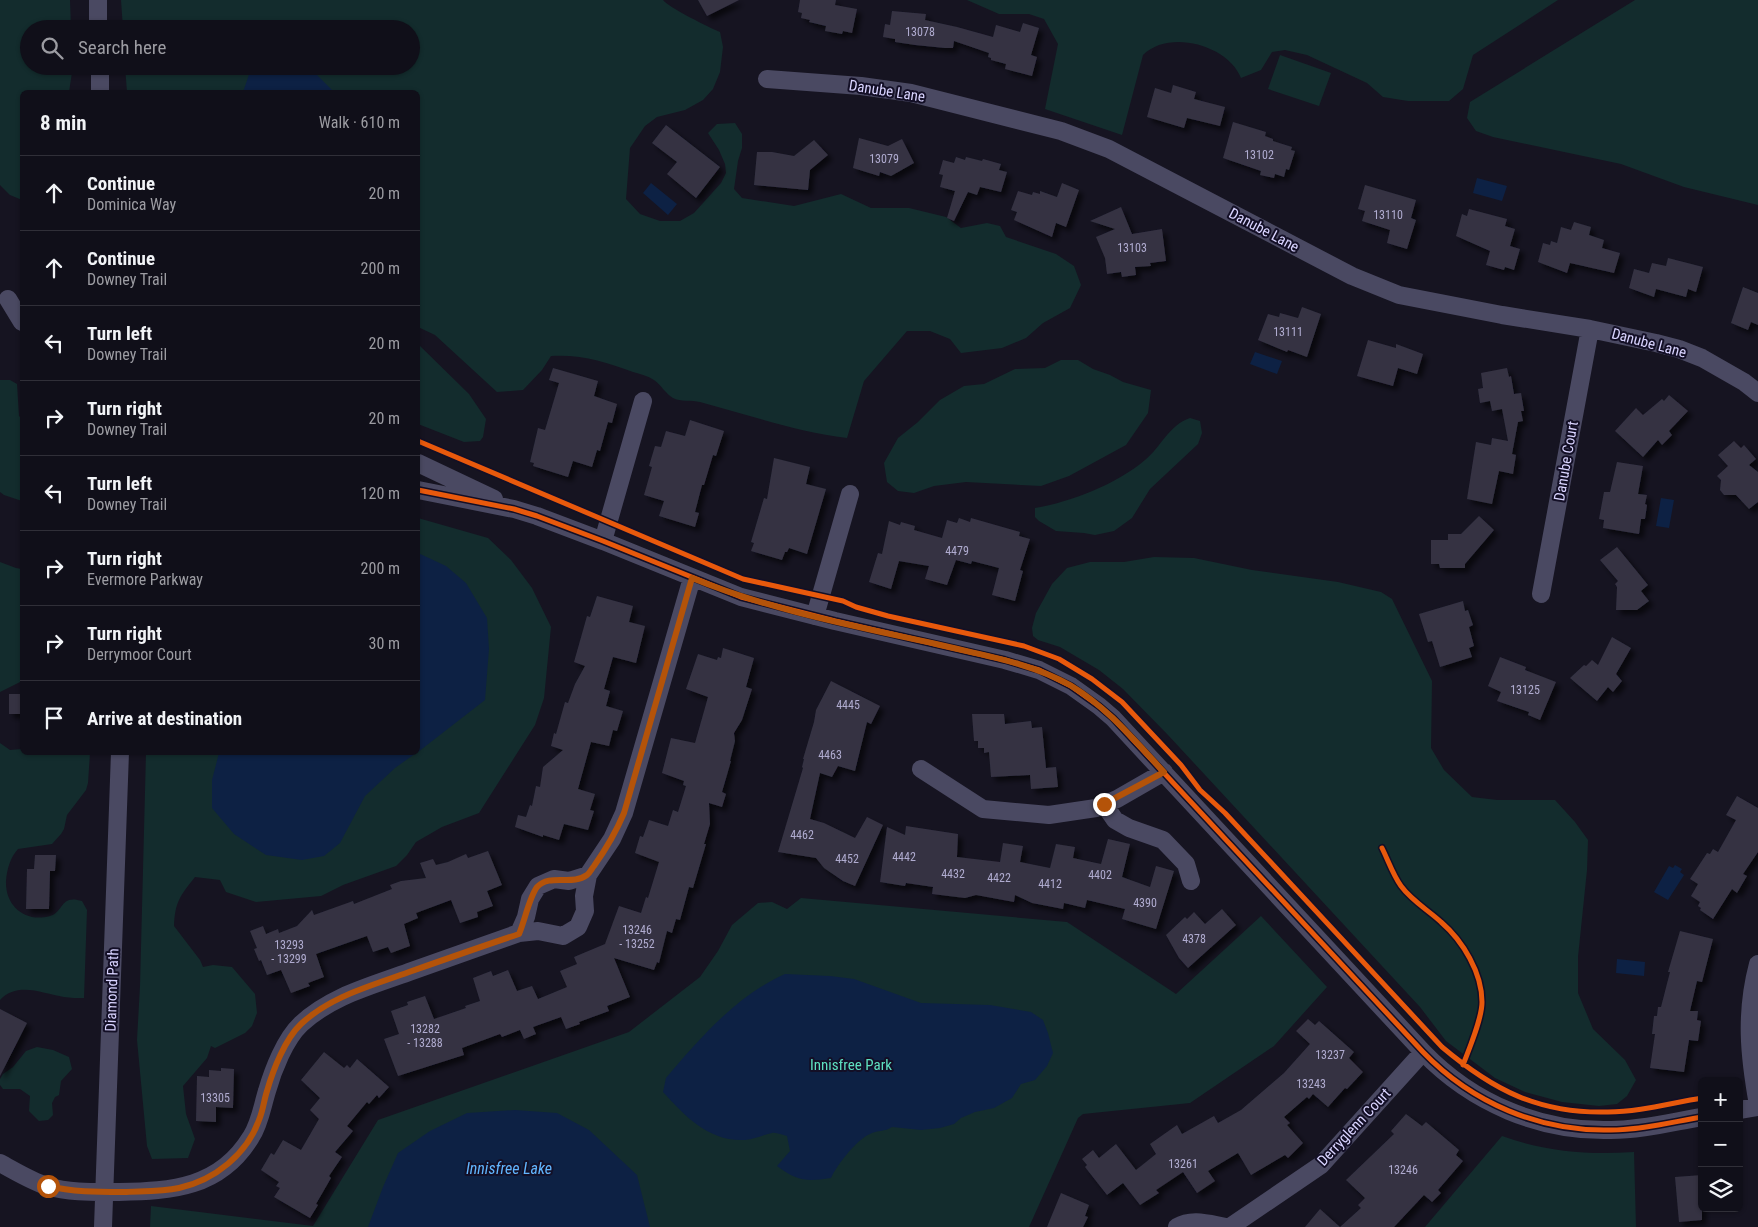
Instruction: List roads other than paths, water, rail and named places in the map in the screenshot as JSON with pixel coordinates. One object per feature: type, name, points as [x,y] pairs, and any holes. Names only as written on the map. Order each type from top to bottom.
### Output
[{"type":"street","points":[[98,0],[98,20]]},
{"type":"street","points":[[100,75],[100,90]]},
{"type":"street","name":"Danube Lane","points":[[767,79],[861,86],[911,93],[1061,131],[1109,149],[1352,276],[1398,295],[1656,342],[1679,349],[1723,370],[1758,393]]},
{"type":"street","points":[[8,299],[20,319]]},
{"type":"street","name":"Danube Court","points":[[1542,594],[1590,329]]},
{"type":"street","points":[[603,541],[643,401]]},
{"type":"street","points":[[420,464],[514,509],[603,541],[741,597],[1005,660],[1039,670],[1071,686],[1100,706],[1113,718],[1423,1052],[1458,1084],[1495,1105],[1535,1121],[1573,1127],[1611,1130],[1698,1118]]},
{"type":"street","points":[[420,490],[514,509]]},
{"type":"street","points":[[815,616],[850,494]]},
{"type":"street","points":[[0,1162],[34,1181],[65,1190],[104,1192],[168,1190],[198,1182],[218,1172],[239,1154],[252,1136],[259,1120],[275,1067],[286,1045],[299,1026],[317,1010],[345,995],[519,934],[538,931],[563,936],[578,928],[585,911],[584,896],[588,875],[612,839],[624,813],[692,578]]},
{"type":"street","name":"Diamond Path","points":[[103,1227],[120,755]]},
{"type":"street","points":[[921,769],[982,809],[1049,815],[1096,808],[1164,772]]},
{"type":"street","points":[[1104,804],[1115,820],[1128,828],[1163,840],[1186,864],[1191,881]]},
{"type":"street","points":[[519,934],[530,899],[538,886],[554,879],[569,881],[588,875]]},
{"type":"street","points":[[1743,1109],[1758,1106],[1751,1060],[1749,1026],[1753,985],[1758,964]]},
{"type":"street","name":"Derryglenn Court","points":[[1230,1227],[1321,1165],[1423,1052]]},
{"type":"street","points":[[1177,1227],[1184,1223],[1202,1222],[1226,1227]]},
{"type":"water","points":[[249,75],[317,75],[332,90],[244,90]]},
{"type":"water","points":[[1477,178],[1507,186],[1502,201],[1473,193]]},
{"type":"water","points":[[651,183],[677,204],[668,215],[643,193]]},
{"type":"water","points":[[1255,352],[1282,361],[1277,374],[1250,364]]},
{"type":"water","points":[[1661,498],[1674,500],[1669,528],[1656,526]]},
{"type":"water","points":[[420,554],[446,566],[466,583],[487,618],[489,649],[485,700],[420,750]]},
{"type":"water","points":[[218,755],[413,755],[395,768],[365,796],[340,843],[324,856],[302,860],[266,855],[234,834],[212,808],[212,780]]},
{"type":"water","points":[[1675,865],[1682,869],[1680,872],[1684,875],[1668,900],[1654,892],[1669,866],[1673,868]]},
{"type":"water","points":[[1617,959],[1645,962],[1644,976],[1616,973]]},
{"type":"water","points":[[785,974],[854,979],[921,1003],[990,1005],[1031,1012],[1043,1020],[1053,1053],[1047,1066],[1035,1080],[1021,1084],[1012,1098],[994,1108],[975,1112],[961,1118],[954,1124],[940,1128],[921,1130],[892,1127],[873,1133],[853,1147],[831,1178],[802,1179],[790,1175],[777,1166],[790,1151],[787,1136],[774,1133],[745,1140],[720,1137],[699,1126],[663,1092],[666,1078],[720,1019],[751,994]]},
{"type":"water","name":"Innisfree Lake","points":[[515,1110],[557,1113],[589,1130],[637,1175],[650,1227],[368,1227],[398,1153],[430,1131],[467,1113]]},
{"type":"park label","name":"Innisfree Park","points":[[851,1065]]}]
